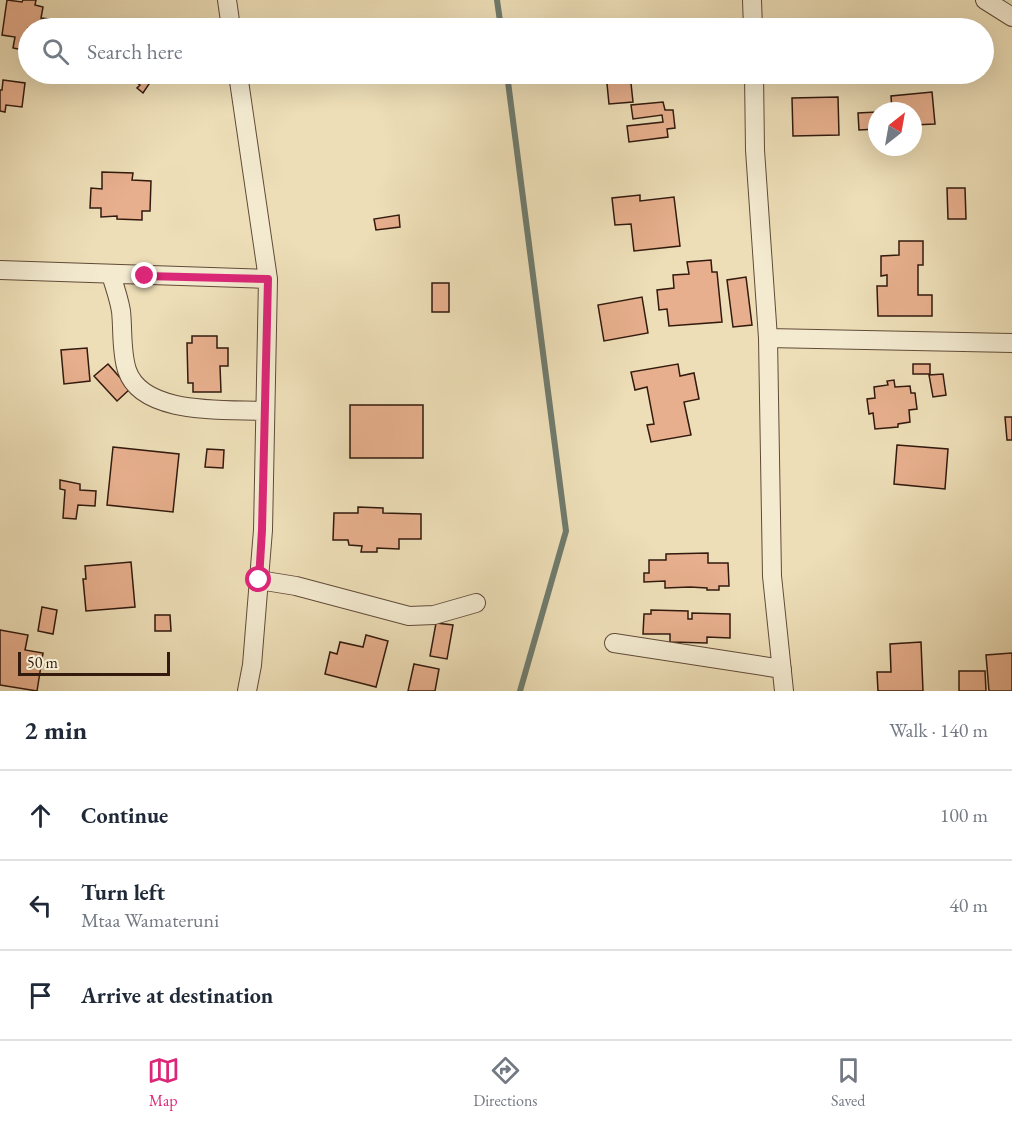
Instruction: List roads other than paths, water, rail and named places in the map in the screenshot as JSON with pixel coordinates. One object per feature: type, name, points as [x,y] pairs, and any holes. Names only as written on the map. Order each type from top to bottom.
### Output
[{"type":"street","points":[[227,0],[230,18]]},
{"type":"street","points":[[752,0],[753,18]]},
{"type":"street","points":[[985,0],[1012,17]]},
{"type":"street","points":[[239,84],[268,279],[262,530],[252,665],[247,691]]},
{"type":"street","points":[[754,84],[755,150],[768,338],[772,576],[784,691]]},
{"type":"street","points":[[0,270],[268,279]]},
{"type":"street","points":[[111,275],[120,308],[127,370],[134,384],[150,396],[177,406],[265,411]]},
{"type":"street","points":[[768,338],[1012,343]]},
{"type":"street","points":[[259,580],[296,586],[409,616],[434,615],[476,603]]},
{"type":"street","points":[[614,643],[782,669]]},
{"type":"waterway","points":[[497,0],[500,18]]},
{"type":"waterway","points":[[508,84],[566,531],[520,691]]}]
